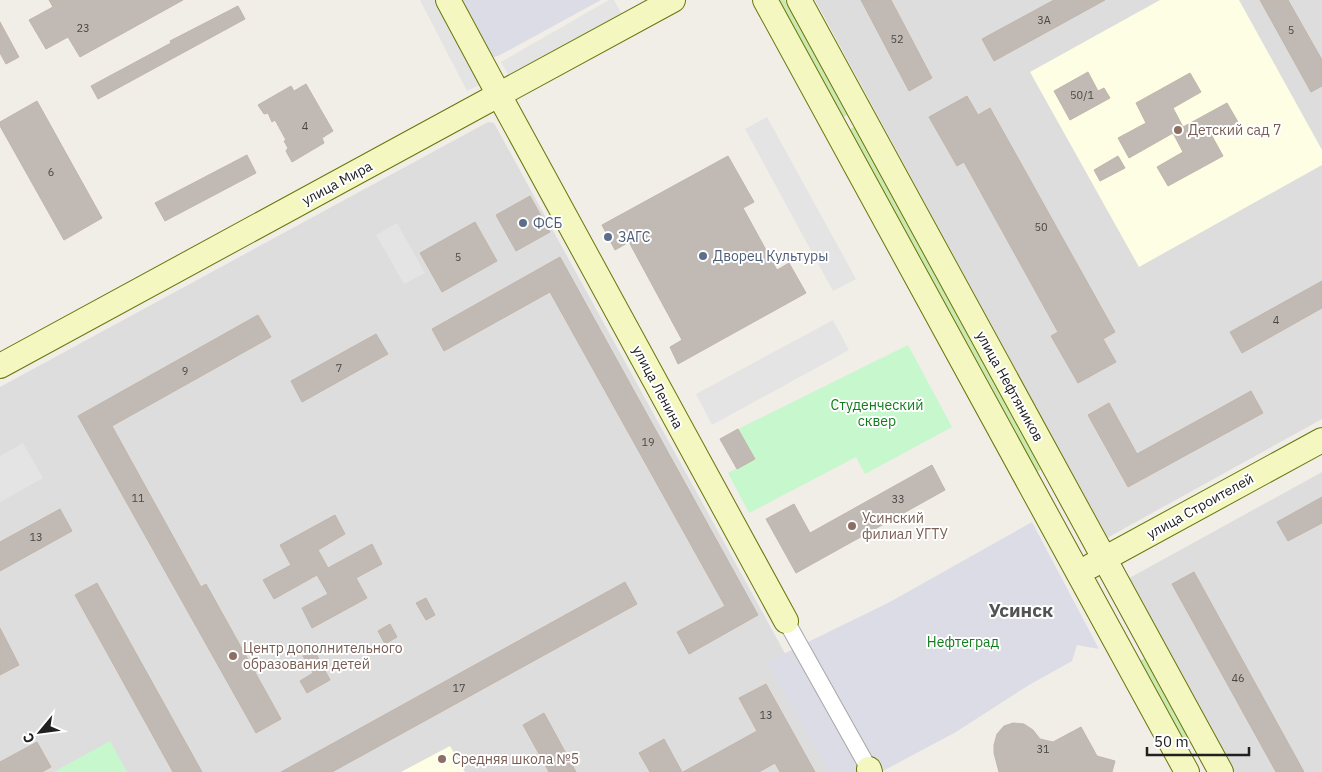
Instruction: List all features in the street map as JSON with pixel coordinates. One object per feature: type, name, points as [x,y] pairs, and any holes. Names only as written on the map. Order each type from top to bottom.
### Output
[{"type":"main road","name":"улица Ленина","points":[[448,0],[786,621]]},
{"type":"main road","name":"улица Мира","points":[[0,366],[673,0]]},
{"type":"main road","points":[[765,0],[1187,772]]},
{"type":"main road","name":"улица Нефтяников","points":[[799,0],[1221,772]]},
{"type":"main road","points":[[836,130],[862,115]]},
{"type":"main road","name":"улица Строителей","points":[[1078,572],[1322,440]]},
{"type":"street","name":"улица Ленина","points":[[786,621],[869,771]]},
{"type":"shaded area","points":[[420,0],[441,0],[484,83],[467,91]]},
{"type":"shaded area","points":[[457,0],[601,0],[495,57],[491,56]]},
{"type":"shaded area","points":[[609,0],[614,0],[624,18],[512,81],[501,62]]},
{"type":"shaded area","points":[[815,0],[1322,0],[1322,419],[1107,538]]},
{"type":"shaded area","points":[[1160,0],[1239,0],[1322,150],[1322,165],[1139,267],[1030,72]]},
{"type":"shaded area","points":[[767,117],[856,279],[833,291],[745,129]]},
{"type":"shaded area","points":[[488,122],[494,123],[850,772],[0,772],[0,387]]},
{"type":"shaded area","points":[[397,223],[425,273],[404,284],[376,235]]},
{"type":"shaded area","points":[[833,320],[849,350],[712,425],[696,394]]},
{"type":"shaded area","points":[[23,443],[43,478],[0,502],[0,456]]},
{"type":"shaded area","points":[[1322,472],[1322,772],[1228,772],[1124,581]]},
{"type":"shaded area","points":[[1032,522],[1099,649],[1077,645],[1072,661],[1029,685],[956,732],[881,772],[829,772],[767,662],[888,603]]},
{"type":"shaded area","name":"Средняя школа №5","points":[[450,746],[465,772],[401,772]]},
{"type":"green space","points":[[775,0],[785,0],[847,115],[840,119]]},
{"type":"green space","points":[[854,127],[1042,469],[1034,473],[847,131]]},
{"type":"green space","name":"Студенческий сквер","points":[[908,345],[952,427],[865,474],[856,457],[749,513],[728,473],[755,459],[738,429]]},
{"type":"green space","points":[[1145,658],[1190,740],[1183,744],[1138,662]]},
{"type":"green space","points":[[110,741],[127,772],[54,772]]},
{"type":"building","points":[[49,0],[183,0],[80,57],[68,37],[46,49],[29,20],[53,7]]},
{"type":"building","points":[[861,0],[891,0],[932,78],[909,91]]},
{"type":"building","points":[[1054,0],[1105,0],[994,61],[982,39]]},
{"type":"building","points":[[1260,0],[1288,0],[1322,60],[1322,86],[1311,92]]},
{"type":"building","points":[[238,6],[245,19],[98,99],[91,86],[171,43],[170,41]]},
{"type":"building","points":[[0,22],[19,57],[6,64],[0,53]]},
{"type":"building","points":[[1088,72],[1098,91],[1104,88],[1110,98],[1070,120],[1054,91]]},
{"type":"building","name":"Детский сад 7","points":[[1190,73],[1201,92],[1173,108],[1183,127],[1227,103],[1238,122],[1212,136],[1223,156],[1168,186],[1157,167],[1183,152],[1173,133],[1129,158],[1118,138],[1146,123],[1136,103]]},
{"type":"building","points":[[306,84],[333,131],[322,138],[324,143],[292,162],[286,151],[288,148],[284,141],[286,140],[275,120],[272,122],[268,113],[264,114],[258,105],[291,86],[294,91]]},
{"type":"building","points":[[967,96],[978,115],[990,108],[1115,332],[1103,339],[1116,362],[1078,383],[1051,336],[1058,332],[964,162],[957,166],[929,117]]},
{"type":"building","points":[[37,101],[102,218],[64,240],[0,126],[0,122]]},
{"type":"building","points":[[247,155],[256,173],[165,221],[155,203]]},
{"type":"building","name":"Дворец Культуры","points":[[728,156],[754,202],[743,208],[777,270],[789,263],[806,293],[678,364],[670,347],[682,340],[629,242],[615,250],[602,225]]},
{"type":"building","points":[[1118,156],[1125,168],[1100,181],[1094,170]]},
{"type":"building","name":"ФСБ","points":[[530,196],[550,232],[516,251],[496,215]]},
{"type":"building","points":[[475,222],[497,261],[442,292],[420,253]]},
{"type":"building","points":[[560,257],[758,615],[689,654],[677,632],[725,606],[550,292],[444,351],[432,329]]},
{"type":"building","points":[[1322,281],[1322,308],[1242,353],[1230,332]]},
{"type":"building","points":[[258,315],[271,337],[112,426],[201,587],[206,584],[281,719],[256,733],[78,416]]},
{"type":"building","points":[[376,334],[388,354],[302,402],[291,381]]},
{"type":"building","points":[[1251,391],[1263,413],[1128,487],[1088,415],[1109,403],[1137,454]]},
{"type":"building","points":[[738,429],[755,459],[737,469],[720,439]]},
{"type":"building","name":"Усинский филиал УГТУ","points":[[932,465],[945,490],[796,573],[766,519],[794,504],[810,533]]},
{"type":"building","points":[[1322,497],[1322,523],[1288,541],[1277,522]]},
{"type":"building","points":[[60,509],[72,531],[0,571],[0,542]]},
{"type":"building","points":[[335,515],[345,534],[318,550],[328,568],[372,544],[382,564],[356,578],[367,598],[312,628],[302,608],[328,594],[317,575],[274,599],[263,580],[291,565],[280,545]]},
{"type":"building","points":[[1194,572],[1304,772],[1276,772],[1172,584]]},
{"type":"building","points":[[625,582],[637,604],[332,772],[281,772]]},
{"type":"building","points":[[97,583],[202,772],[173,772],[75,595]]},
{"type":"building","points":[[426,598],[435,615],[426,620],[416,603]]},
{"type":"building","points":[[390,624],[397,637],[385,644],[378,631]]},
{"type":"building","points":[[0,628],[19,665],[0,675]]},
{"type":"building","points":[[314,650],[330,680],[307,693],[300,681],[313,673],[303,656]]},
{"type":"building","points":[[766,684],[815,772],[780,772],[775,763],[759,772],[683,772],[757,731],[739,698]]},
{"type":"building","points":[[544,713],[576,772],[549,772],[523,725]]},
{"type":"building","points":[[1013,723],[1024,724],[1033,730],[1040,739],[1053,742],[1081,727],[1097,756],[1115,761],[1112,772],[999,772],[994,753],[997,734],[1004,726]]},
{"type":"building","points":[[664,739],[682,772],[650,772],[639,753]]},
{"type":"building","points":[[37,742],[51,767],[42,772],[0,772],[0,762]]},
{"type":"place","name":"Детский сад 7","points":[[1178,130]]},
{"type":"place","name":"ФСБ","points":[[523,223]]},
{"type":"place","name":"ЗАГС","points":[[608,237]]},
{"type":"place","name":"Дворец Культуры","points":[[703,256]]},
{"type":"place","name":"Усинский филиал УГТУ","points":[[852,526]]},
{"type":"place","name":"Центр дополнительного образования детей","points":[[233,656]]},
{"type":"place","name":"Средняя школа №5","points":[[442,759]]},
{"type":"district","name":"Усинск","points":[[1021,610]]},
{"type":"park label","name":"Нефтеград","points":[[963,642]]}]
